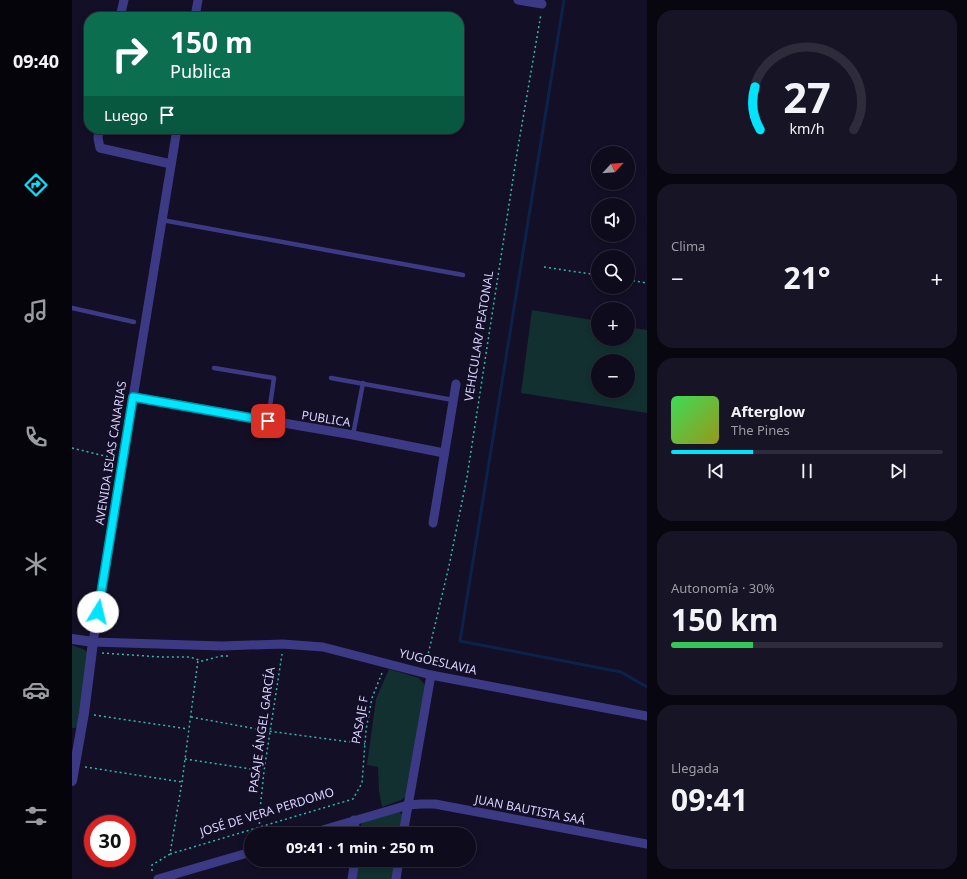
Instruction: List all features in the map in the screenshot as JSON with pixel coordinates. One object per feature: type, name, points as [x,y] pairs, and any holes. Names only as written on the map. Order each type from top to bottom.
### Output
[{"type":"street","points":[[121,12],[124,0]]},
{"type":"street","points":[[196,12],[198,0]]},
{"type":"street","points":[[518,0],[542,4]]},
{"type":"street","points":[[98,134],[100,148],[171,164]]},
{"type":"street","name":"AVENIDA ISLAS CANARIAS","points":[[72,780],[75,765],[76,734],[84,713],[122,460],[176,134]]},
{"type":"street","points":[[433,523],[456,384]]},
{"type":"street","name":"PUBLICA","points":[[133,397],[353,435],[444,453]]},
{"type":"street","name":"YUGOESLAVIA","points":[[72,639],[93,647],[282,644],[323,647],[428,675],[647,716]]},
{"type":"street","points":[[404,827],[428,675]]},
{"type":"street","name":"JUAN BAUTISTA SAÁ","points":[[408,805],[435,804],[647,844]]},
{"type":"street","points":[[332,827],[408,805]]},
{"type":"street","points":[[354,820],[355,827]]},
{"type":"street","points":[[155,877],[244,854]]},
{"type":"street","points":[[352,879],[354,867]]},
{"type":"street","points":[[396,879],[398,867]]},
{"type":"lane","points":[[162,220],[463,275]]},
{"type":"lane","points":[[72,308],[134,322]]},
{"type":"lane","points":[[214,368],[274,378],[268,421]]},
{"type":"lane","points":[[331,378],[453,400]]},
{"type":"lane","points":[[353,435],[363,383]]},
{"type":"path","name":"VEHICULAR/ PEATONAL","points":[[428,675],[467,477],[517,153],[542,4]]},
{"type":"path","points":[[544,266],[591,274]]},
{"type":"path","points":[[635,281],[647,283]]},
{"type":"path","points":[[72,448],[122,460]]},
{"type":"path","points":[[93,647],[161,657],[190,657],[203,660],[221,656],[222,646]]},
{"type":"path","name":"PASAJE ÁNGEL GARCÍA","points":[[258,827],[264,771],[282,653]]},
{"type":"path","points":[[170,854],[182,782],[198,660]]},
{"type":"path","name":"PASAJE F","points":[[362,783],[366,730],[372,698],[386,664]]},
{"type":"path","points":[[84,713],[188,729]]},
{"type":"path","points":[[190,717],[271,732],[365,744]]},
{"type":"path","points":[[185,759],[264,771]]},
{"type":"path","points":[[75,765],[182,782]]},
{"type":"path","name":"JOSÉ DE VERA PERDOMO","points":[[258,827],[352,799],[362,783]]},
{"type":"path","name":"JOSÉ DE VERA PERDOMO","points":[[155,877],[152,865],[170,854],[244,831]]},
{"type":"green space","points":[[532,310],[591,320],[591,346],[635,346],[635,328],[647,330],[647,413],[521,393]]},
{"type":"green space","points":[[72,645],[85,650],[88,653],[78,725],[75,728],[72,728]]},
{"type":"green space","points":[[389,669],[419,678],[425,685],[405,797],[382,807],[379,791],[378,767],[367,765],[376,699]]},
{"type":"green space","points":[[399,811],[403,816],[402,827],[361,827],[363,822]]},
{"type":"green space","points":[[357,867],[396,867],[394,879],[354,879]]},
{"type":"waterway","points":[[564,0],[460,641],[621,672],[647,687]]},
{"type":"route","points":[[98,612],[133,397],[268,421]]}]
